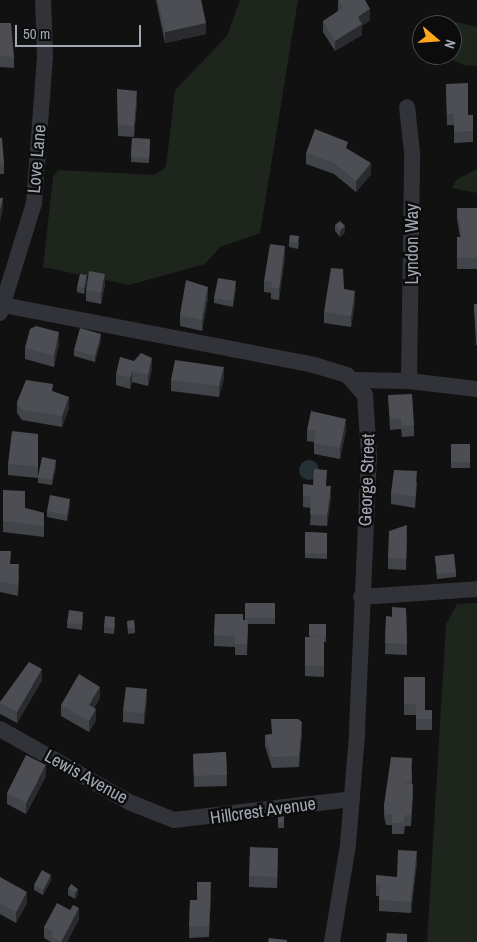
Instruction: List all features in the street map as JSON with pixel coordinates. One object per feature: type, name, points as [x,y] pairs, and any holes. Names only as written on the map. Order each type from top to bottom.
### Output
[{"type":"street","name":"Love Lane","points":[[1,309],[34,203],[45,56],[43,0]]},
{"type":"street","name":"Lyndon Way","points":[[408,107],[412,229],[409,381]]},
{"type":"street","points":[[1,309],[314,365],[354,380],[409,381],[477,389]]},
{"type":"street","name":"George Street","points":[[332,942],[352,799],[369,447],[365,395],[354,380]]},
{"type":"street","points":[[361,597],[477,589]]},
{"type":"street","name":"Lewis Avenue","points":[[0,729],[129,802],[174,820]]},
{"type":"street","name":"Hillcrest Avenue","points":[[174,820],[352,799]]},
{"type":"shaded area","points":[[240,0],[298,0],[260,233],[220,247],[205,264],[129,285],[43,267],[53,177],[58,170],[154,175],[166,167],[175,90],[227,36]]},
{"type":"shaded area","points":[[462,23],[477,27],[477,66],[462,64]]},
{"type":"shaded area","points":[[477,169],[477,193],[452,188],[456,180]]},
{"type":"shaded area","points":[[309,460],[316,463],[319,470],[316,477],[309,480],[302,477],[299,470],[302,463]]},
{"type":"shaded area","points":[[477,603],[477,942],[427,942],[446,624],[457,604]]},
{"type":"building","points":[[158,0],[201,0],[206,23],[165,32]]},
{"type":"building","points":[[339,0],[365,0],[370,9],[358,17],[362,24],[335,41],[323,21],[343,8]]},
{"type":"building","points":[[0,23],[11,23],[14,57],[0,56]]},
{"type":"building","points":[[468,83],[468,115],[473,115],[473,131],[454,132],[454,114],[447,114],[446,84]]},
{"type":"building","points":[[117,89],[137,91],[134,126],[118,125]]},
{"type":"building","points":[[315,129],[348,142],[346,148],[371,163],[356,181],[334,163],[306,153]]},
{"type":"building","points":[[0,138],[2,138],[4,163],[0,163]]},
{"type":"building","points":[[132,138],[150,139],[149,158],[131,157]]},
{"type":"building","points":[[0,198],[3,198],[0,211]]},
{"type":"building","points":[[457,208],[477,208],[477,258],[457,258],[457,237],[462,237]]},
{"type":"building","points":[[340,221],[345,226],[340,231],[335,225]]},
{"type":"building","points":[[290,235],[299,236],[298,243],[289,242]]},
{"type":"building","points":[[270,244],[285,246],[279,289],[271,288],[272,282],[264,281]]},
{"type":"building","points":[[331,268],[343,269],[344,289],[355,291],[351,316],[324,312]]},
{"type":"building","points":[[89,271],[105,274],[101,293],[86,290]]},
{"type":"building","points":[[80,274],[87,275],[84,288],[77,287]]},
{"type":"building","points":[[218,278],[236,281],[233,301],[214,298]]},
{"type":"building","points":[[186,280],[208,287],[202,320],[180,315]]},
{"type":"building","points":[[474,304],[477,304],[477,334],[476,334]]},
{"type":"building","points":[[36,326],[59,332],[54,356],[25,348],[30,329]]},
{"type":"building","points":[[80,328],[101,334],[95,356],[74,350]]},
{"type":"building","points":[[141,353],[152,358],[148,375],[132,371],[130,378],[116,374],[120,357],[134,361]]},
{"type":"building","points":[[175,360],[224,367],[219,386],[171,380]]},
{"type":"building","points":[[26,380],[53,384],[52,391],[69,397],[62,416],[22,410],[17,402]]},
{"type":"building","points":[[412,394],[414,425],[402,426],[401,418],[390,419],[388,395]]},
{"type":"building","points":[[311,411],[346,419],[340,448],[314,443],[316,431],[307,430]]},
{"type":"building","points":[[12,431],[38,434],[38,467],[8,464]]},
{"type":"building","points":[[451,444],[470,444],[470,462],[451,462]]},
{"type":"building","points":[[42,457],[56,460],[52,480],[38,477]]},
{"type":"building","points":[[314,469],[327,470],[326,486],[331,486],[327,515],[310,514],[311,497],[303,496],[303,484],[313,485]]},
{"type":"building","points":[[394,470],[417,471],[415,497],[391,493]]},
{"type":"building","points":[[3,490],[25,491],[25,508],[44,513],[44,526],[3,521]]},
{"type":"building","points":[[50,495],[70,499],[67,515],[47,511]]},
{"type":"building","points":[[407,525],[406,559],[388,558],[389,531]]},
{"type":"building","points":[[305,532],[327,533],[327,554],[305,553]]},
{"type":"building","points":[[0,551],[11,551],[10,564],[19,564],[18,585],[0,582]]},
{"type":"building","points":[[454,554],[456,572],[437,574],[435,556]]},
{"type":"building","points":[[245,603],[275,603],[275,618],[245,618]]},
{"type":"building","points":[[392,607],[406,608],[407,644],[385,643],[386,616],[392,617]]},
{"type":"building","points":[[69,610],[83,612],[82,624],[67,623]]},
{"type":"building","points":[[215,614],[243,614],[243,620],[248,620],[247,644],[235,644],[235,636],[214,635]]},
{"type":"building","points":[[105,616],[115,617],[114,628],[104,627]]},
{"type":"building","points":[[134,620],[135,628],[128,628],[127,621]]},
{"type":"building","points":[[309,624],[326,624],[326,637],[309,636]]},
{"type":"building","points":[[305,637],[324,637],[324,666],[305,666]]},
{"type":"building","points":[[29,662],[42,669],[17,712],[0,702]]},
{"type":"building","points":[[79,674],[100,687],[89,705],[96,709],[89,721],[61,705]]},
{"type":"building","points":[[404,677],[425,677],[425,710],[432,710],[432,719],[416,719],[416,704],[404,704]]},
{"type":"building","points":[[126,687],[147,689],[144,713],[123,711]]},
{"type":"building","points":[[271,719],[298,719],[302,722],[299,756],[272,757],[265,735],[272,734]]},
{"type":"building","points":[[226,752],[227,775],[194,776],[193,754]]},
{"type":"building","points":[[26,755],[46,765],[26,803],[7,793]]},
{"type":"building","points":[[391,757],[412,758],[411,782],[403,783],[413,784],[411,815],[405,815],[404,823],[392,823],[392,814],[386,814],[384,805]]},
{"type":"building","points":[[278,816],[284,816],[284,822],[278,823]]},
{"type":"building","points":[[250,847],[278,848],[277,877],[249,876]]},
{"type":"building","points":[[398,850],[417,851],[411,902],[379,900],[380,885],[376,885],[376,875],[397,877]]},
{"type":"building","points":[[42,870],[51,875],[43,890],[34,885]]},
{"type":"building","points":[[0,877],[27,892],[16,912],[0,903]]},
{"type":"building","points":[[197,882],[211,882],[209,926],[189,927],[190,900],[197,900]]},
{"type":"building","points":[[71,884],[78,889],[75,893],[68,889]]},
{"type":"building","points":[[57,903],[70,910],[73,905],[79,908],[61,942],[51,937],[53,932],[44,927]]},
{"type":"building","points":[[387,933],[407,934],[407,942],[386,942]]},
{"type":"building","points":[[269,938],[287,940],[287,942],[268,942]]}]
